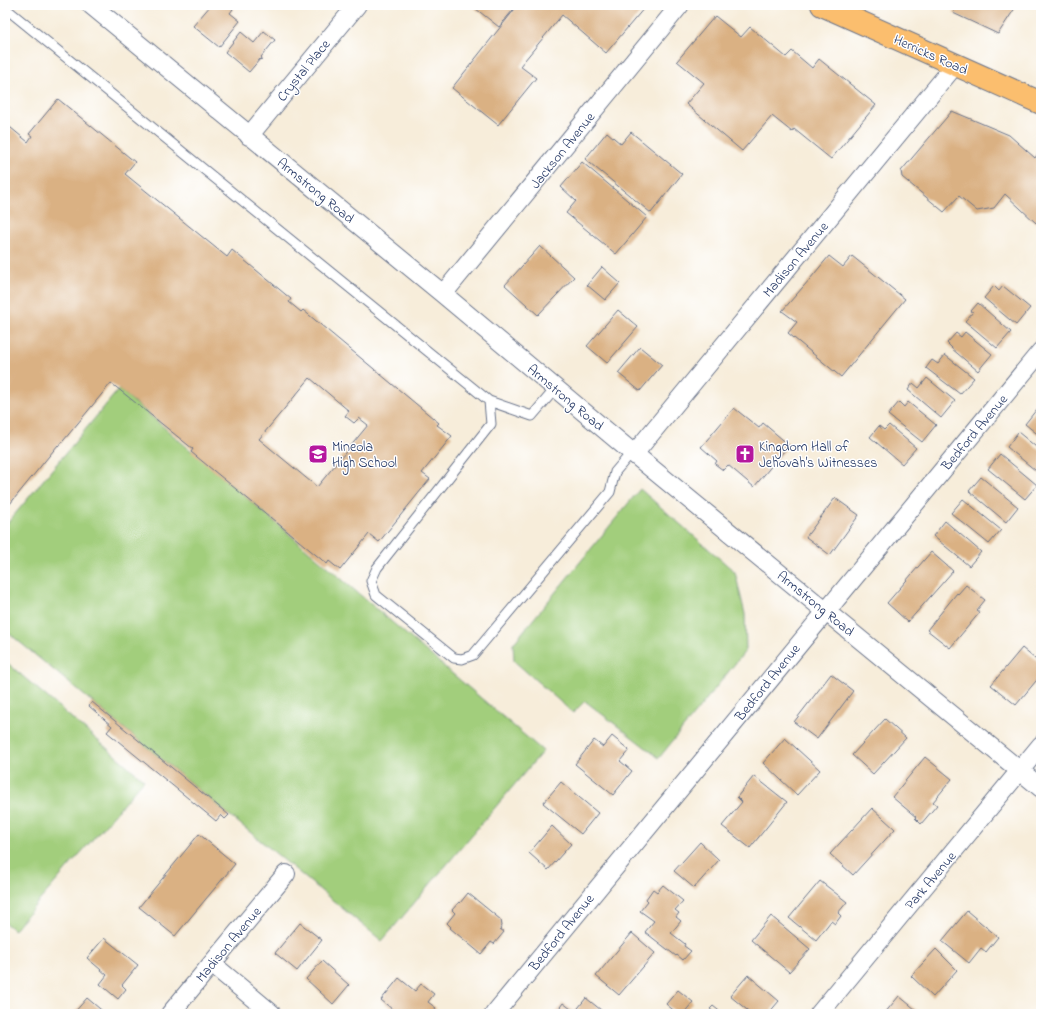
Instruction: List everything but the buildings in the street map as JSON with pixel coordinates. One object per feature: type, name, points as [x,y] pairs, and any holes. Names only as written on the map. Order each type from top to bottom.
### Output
[{"type":"main road","name":"Herricks Road","points":[[822,5],[1041,103]]},
{"type":"street","name":"Armstrong Road","points":[[91,5],[1041,788]]},
{"type":"street","name":"Crystal Place","points":[[249,136],[357,5]]},
{"type":"street","name":"Jackson Avenue","points":[[443,294],[680,5]]},
{"type":"street","name":"Madison Avenue","points":[[633,453],[955,65]]},
{"type":"street","name":"Bedford Avenue","points":[[494,1014],[1041,351]]},
{"type":"street","name":"Park Avenue","points":[[819,1014],[1041,745]]},
{"type":"street","name":"Madison Avenue","points":[[170,1014],[286,874]]},
{"type":"street","points":[[212,964],[272,1014]]},
{"type":"lane","points":[[5,9],[489,401],[532,416],[556,388]]},
{"type":"lane","points":[[489,401],[492,424],[377,568],[371,581],[376,595],[454,658],[462,659],[473,655],[610,492],[615,472],[633,453]]},
{"type":"green space","points":[[119,389],[543,751],[382,941],[5,630],[5,526]]},
{"type":"green space","points":[[640,489],[735,572],[745,614],[746,650],[659,758],[585,701],[573,713],[514,661],[513,644]]},
{"type":"green space","points":[[5,661],[144,780],[14,930],[5,923]]},
{"type":"place","name":"Mineola High School","points":[[318,454]]},
{"type":"place","name":"Kingdom Hall of Jehovah’s Witnesses","points":[[745,454]]}]
